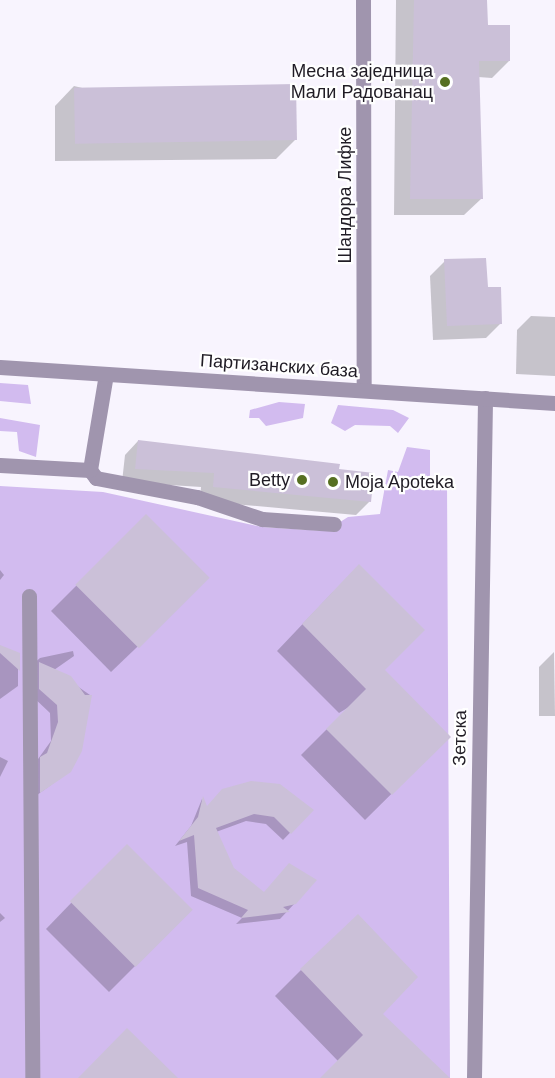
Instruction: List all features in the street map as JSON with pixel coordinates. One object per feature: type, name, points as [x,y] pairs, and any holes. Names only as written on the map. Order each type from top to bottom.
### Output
[{"type":"street","name":"Шандора Лифке","points":[[363,0],[364,390]]},
{"type":"street","name":"Партизанских база","points":[[0,368],[555,403]]},
{"type":"street","points":[[90,470],[106,374]]},
{"type":"street","name":"Зетска","points":[[474,1078],[485,398]]},
{"type":"street","points":[[0,465],[90,470],[112,484],[197,497],[262,519],[334,524]]},
{"type":"street","points":[[29,596],[32,1078]]},
{"type":"shaded area","points":[[0,383],[28,385],[31,404],[0,401]]},
{"type":"shaded area","points":[[279,402],[305,404],[303,418],[266,426],[259,418],[249,418],[250,410]]},
{"type":"shaded area","points":[[338,405],[393,410],[409,418],[398,433],[390,426],[355,425],[345,431],[331,423]]},
{"type":"shaded area","points":[[0,418],[40,425],[36,457],[19,451],[17,432],[0,431]]},
{"type":"shaded area","points":[[407,447],[430,450],[430,480],[447,479],[450,1078],[0,1078],[0,486],[103,492],[262,527],[326,531],[348,517],[380,514],[388,470],[398,472]]},
{"type":"building","points":[[414,0],[487,0],[488,25],[510,25],[510,61],[479,61],[483,199],[410,199]]},
{"type":"building","points":[[296,84],[297,140],[75,144],[74,88]]},
{"type":"building","points":[[486,258],[488,287],[501,287],[502,324],[447,326],[444,259]]},
{"type":"building","points":[[138,440],[340,464],[339,469],[374,473],[371,502],[213,487],[214,473],[135,469]]},
{"type":"building","points":[[146,514],[210,578],[139,648],[75,585]]},
{"type":"building","points":[[359,564],[425,630],[385,670],[451,737],[392,795],[326,729],[366,689],[302,624]]},
{"type":"building","points":[[0,645],[20,653],[20,671],[0,653]]},
{"type":"building","points":[[39,662],[71,676],[85,695],[92,695],[82,751],[71,772],[40,793],[40,757],[47,753],[58,722],[57,705],[39,689]]},
{"type":"building","points":[[251,781],[280,784],[314,810],[291,834],[274,817],[254,814],[216,828],[234,868],[264,892],[289,863],[317,880],[296,904],[283,907],[290,912],[241,918],[248,910],[198,888],[194,835],[179,841],[198,817],[203,796],[207,806],[222,789]]},
{"type":"building","points":[[127,844],[193,910],[135,967],[70,901]]},
{"type":"building","points":[[358,914],[418,977],[383,1014],[450,1078],[320,1078],[363,1035],[300,969]]},
{"type":"building","points":[[127,1028],[178,1078],[78,1078]]},
{"type":"place","name":"Месна заједница Мали Радованац","points":[[445,82]]},
{"type":"place","name":"Betty","points":[[302,480]]},
{"type":"place","name":"Moja Apoteka","points":[[333,482]]}]
